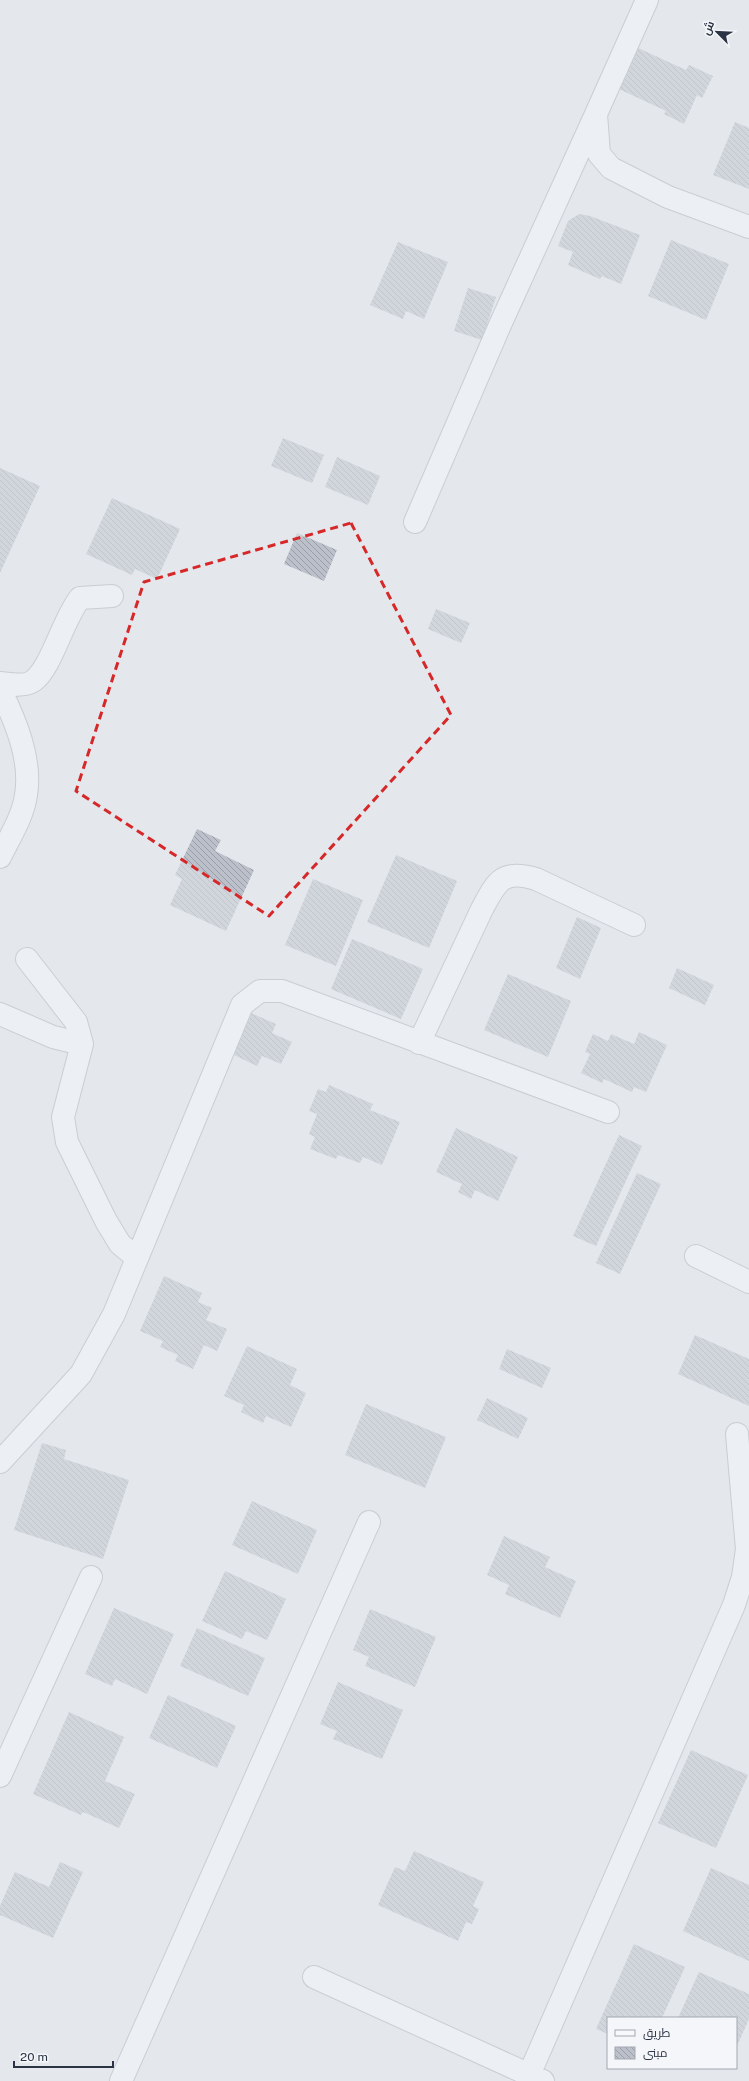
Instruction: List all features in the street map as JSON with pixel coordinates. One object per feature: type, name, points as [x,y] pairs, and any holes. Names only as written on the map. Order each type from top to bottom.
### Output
[{"type":"street","points":[[415,522],[500,325],[647,0]]},
{"type":"street","points":[[596,114],[599,154],[611,168],[668,198],[749,227]]},
{"type":"street","points":[[0,683],[14,685],[32,682],[42,673],[72,608],[80,598],[112,596]]},
{"type":"street","points":[[0,689],[14,720],[25,758],[27,778],[26,796],[20,816],[0,857]]},
{"type":"street","points":[[419,1043],[482,909],[493,889],[508,875],[522,875],[536,879],[634,925]]},
{"type":"street","points":[[27,959],[76,1022],[82,1044],[63,1117],[67,1142],[106,1221],[120,1244],[137,1258]]},
{"type":"street","points":[[0,1462],[81,1374],[114,1314],[242,1005],[260,991],[282,991],[608,1112]]},
{"type":"street","points":[[0,1014],[53,1037],[82,1044]]},
{"type":"street","points":[[696,1256],[749,1282]]},
{"type":"street","points":[[314,1977],[536,2078],[734,1605],[743,1577],[747,1549],[737,1434]]},
{"type":"street","points":[[121,2081],[369,1522]]},
{"type":"street","points":[[0,1776],[92,1577]]},
{"type":"highlighted area","points":[[351,523],[451,715],[269,916],[76,791],[144,582]]},
{"type":"building","points":[[638,48],[686,70],[689,65],[713,76],[702,98],[697,95],[684,124],[664,114],[666,111],[619,89]]},
{"type":"building","points":[[735,122],[749,128],[749,189],[713,175]]},
{"type":"building","points":[[579,214],[590,216],[640,235],[621,284],[602,276],[600,279],[568,265],[573,252],[558,246],[568,221]]},
{"type":"building","points":[[671,240],[729,264],[706,320],[648,296]]},
{"type":"building","points":[[398,242],[448,262],[424,319],[406,311],[403,319],[370,305]]},
{"type":"building","points":[[468,288],[496,297],[482,340],[454,331]]},
{"type":"building","points":[[283,438],[324,455],[312,483],[271,466]]},
{"type":"building","points":[[337,457],[380,476],[368,505],[325,487]]},
{"type":"building","points":[[0,468],[40,486],[0,573]]},
{"type":"building","points":[[112,498],[180,529],[157,579],[135,569],[132,575],[86,554]]},
{"type":"building","points":[[297,533],[337,550],[324,581],[284,564]]},
{"type":"building","points":[[436,609],[470,623],[461,643],[428,629]]},
{"type":"building","points":[[197,829],[221,840],[215,851],[254,870],[226,931],[170,905],[182,879],[175,875]]},
{"type":"building","points":[[396,855],[457,881],[429,948],[367,922]]},
{"type":"building","points":[[313,879],[363,900],[336,966],[285,945]]},
{"type":"building","points":[[577,917],[601,928],[580,979],[556,968]]},
{"type":"building","points":[[352,939],[423,969],[401,1019],[331,989]]},
{"type":"building","points":[[677,968],[714,985],[705,1005],[669,988]]},
{"type":"building","points":[[508,974],[571,1001],[548,1057],[484,1030]]},
{"type":"building","points":[[251,1013],[276,1024],[272,1033],[292,1042],[281,1064],[262,1056],[257,1066],[232,1054]]},
{"type":"building","points":[[639,1032],[667,1045],[646,1092],[634,1087],[632,1092],[604,1079],[602,1083],[581,1073],[590,1054],[585,1052],[593,1034],[608,1041],[611,1034],[634,1044]]},
{"type":"building","points":[[329,1085],[373,1104],[370,1110],[400,1122],[382,1165],[363,1157],[360,1163],[338,1155],[336,1159],[310,1149],[315,1137],[309,1134],[317,1114],[309,1111],[318,1089],[326,1092]]},
{"type":"building","points":[[456,1128],[518,1157],[498,1201],[475,1190],[471,1199],[458,1192],[462,1184],[436,1172]]},
{"type":"building","points":[[619,1135],[642,1146],[596,1246],[573,1236]]},
{"type":"building","points":[[637,1173],[661,1184],[620,1274],[596,1263]]},
{"type":"building","points":[[164,1276],[202,1293],[198,1302],[212,1308],[206,1320],[227,1329],[217,1351],[204,1345],[193,1369],[175,1361],[178,1355],[160,1347],[163,1341],[140,1331]]},
{"type":"building","points":[[695,1335],[749,1359],[749,1406],[678,1374]]},
{"type":"building","points":[[247,1346],[297,1369],[290,1385],[306,1393],[291,1427],[266,1416],[263,1423],[241,1412],[244,1405],[224,1396]]},
{"type":"building","points":[[507,1349],[551,1368],[542,1388],[499,1369]]},
{"type":"building","points":[[487,1398],[528,1418],[518,1439],[477,1420]]},
{"type":"building","points":[[366,1404],[446,1437],[425,1488],[345,1455]]},
{"type":"building","points":[[42,1443],[66,1450],[64,1459],[129,1480],[103,1559],[14,1530]]},
{"type":"building","points":[[252,1501],[317,1530],[298,1574],[232,1545]]},
{"type":"building","points":[[504,1536],[550,1557],[545,1567],[576,1581],[560,1618],[505,1594],[509,1585],[487,1575]]},
{"type":"building","points":[[225,1571],[286,1599],[267,1640],[246,1631],[242,1639],[202,1621]]},
{"type":"building","points":[[114,1608],[174,1634],[147,1694],[115,1679],[112,1686],[85,1674]]},
{"type":"building","points":[[370,1609],[436,1637],[415,1687],[365,1666],[369,1657],[353,1650]]},
{"type":"building","points":[[197,1628],[265,1658],[248,1696],[180,1666]]},
{"type":"building","points":[[338,1682],[403,1710],[382,1759],[333,1739],[337,1731],[320,1724]]},
{"type":"building","points":[[168,1695],[236,1726],[217,1768],[149,1738]]},
{"type":"building","points":[[69,1712],[124,1737],[105,1781],[135,1794],[119,1828],[83,1812],[81,1815],[33,1794]]},
{"type":"building","points":[[691,1750],[748,1775],[716,1848],[658,1823]]},
{"type":"building","points":[[414,1851],[484,1882],[473,1906],[479,1909],[472,1924],[466,1922],[458,1941],[378,1905],[395,1867],[405,1871]]},
{"type":"building","points":[[60,1862],[83,1872],[53,1938],[0,1915],[0,1906],[15,1872],[49,1887]]},
{"type":"building","points":[[711,1868],[749,1885],[749,1961],[683,1931]]},
{"type":"building","points":[[634,1944],[685,1967],[662,2017],[607,2017],[607,2034],[596,2029]]},
{"type":"building","points":[[699,1972],[749,1994],[749,2019],[737,2046],[737,2017],[678,2017]]}]
